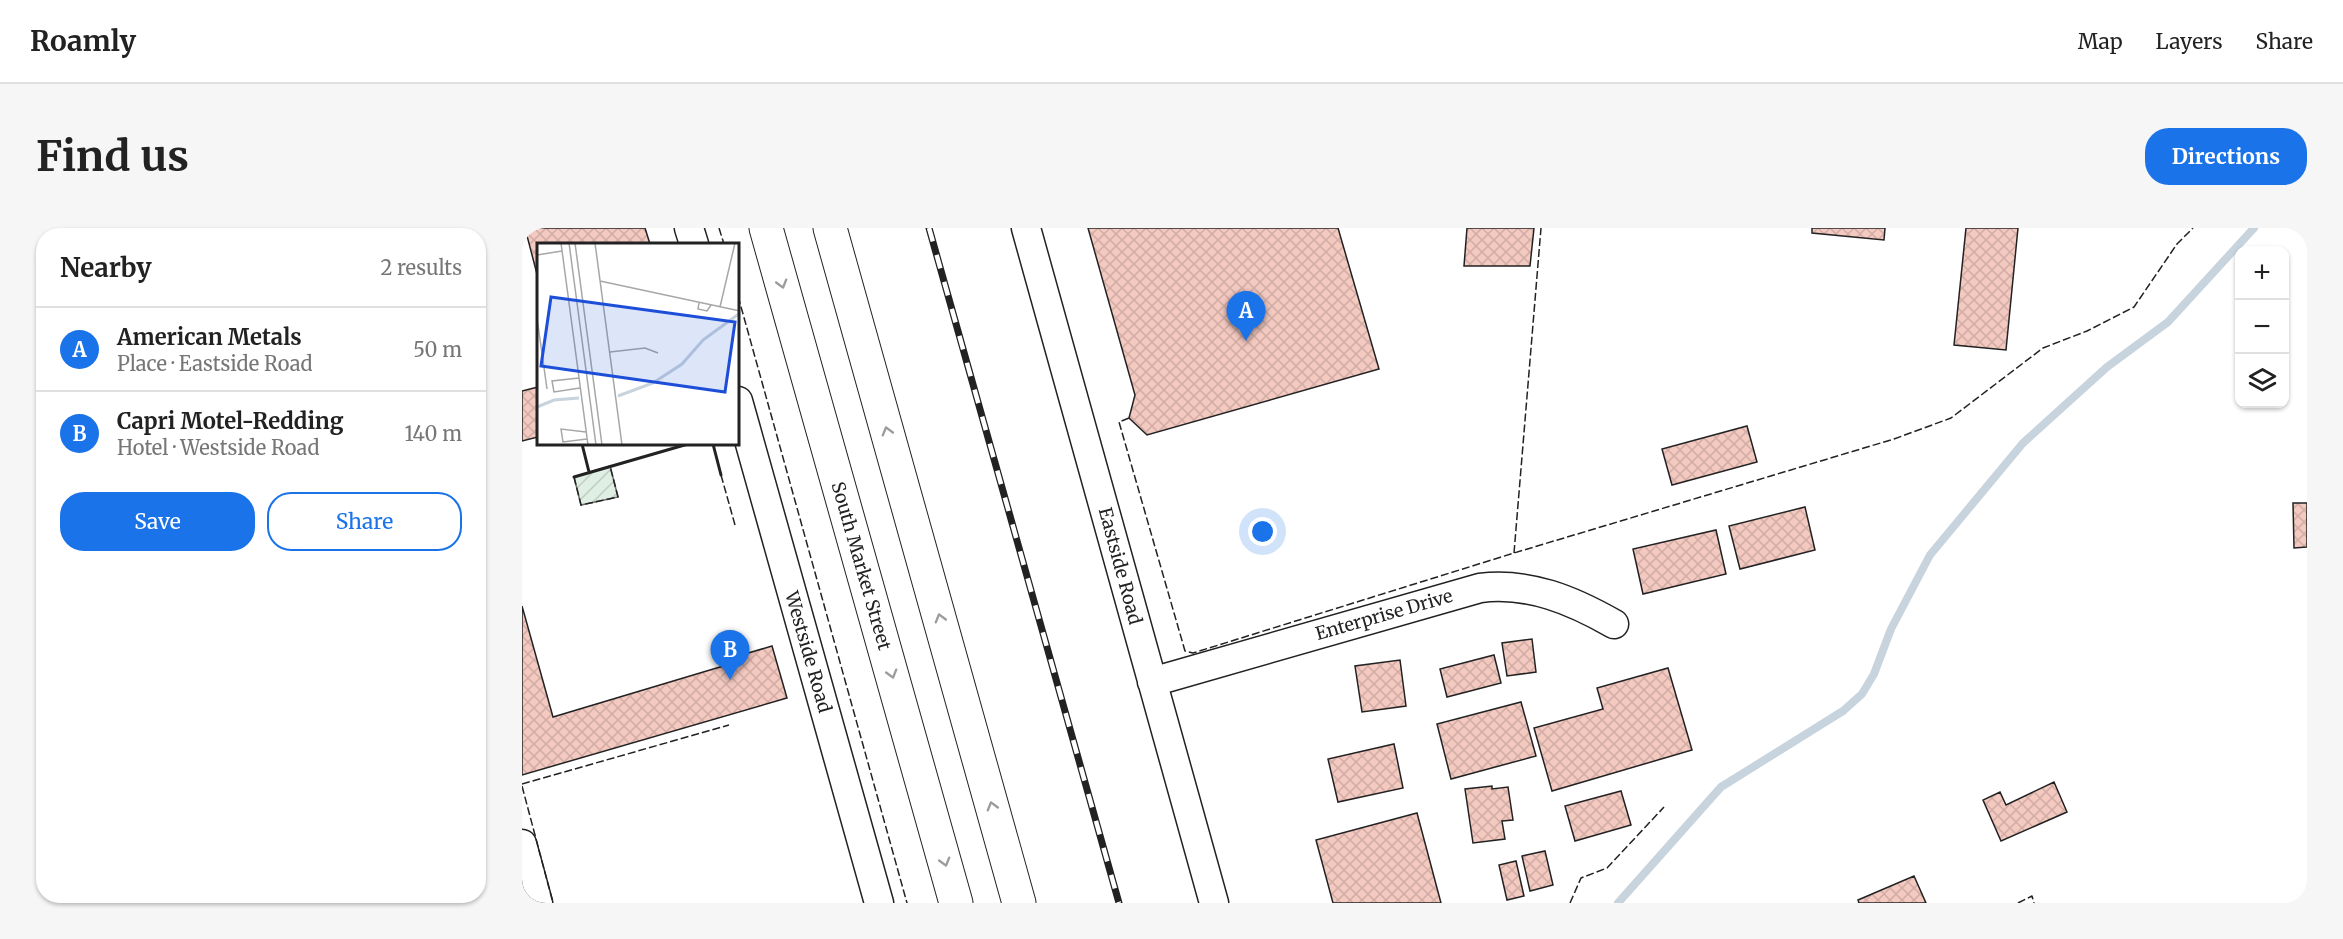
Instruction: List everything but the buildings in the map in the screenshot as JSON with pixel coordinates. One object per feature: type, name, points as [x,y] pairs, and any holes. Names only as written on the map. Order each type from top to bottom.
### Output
[{"type":"main road","name":"South Market Street","points":[[766,228],[956,903]]},
{"type":"main road","points":[[830,228],[1019,903]]},
{"type":"street","points":[[689,228],[694,243]]},
{"type":"street","name":"Eastside Road","points":[[1026,228],[1214,903]]},
{"type":"street","name":"Westside Road","points":[[740,408],[879,903]]},
{"type":"street","name":"Enterprise Drive","points":[[1152,682],[1480,588],[1506,585],[1534,589],[1587,608],[1614,624]]},
{"type":"street","points":[[522,844],[538,903]]},
{"type":"green space","points":[[610,466],[618,497],[581,505],[574,477]]},
{"type":"waterway","points":[[1618,903],[1721,787],[1843,711],[1862,694],[1874,674],[1891,629],[1930,555],[2023,443],[2107,367],[2168,322],[2254,228]]},
{"type":"railway","points":[[929,228],[1119,903]]},
{"type":"fence","points":[[719,228],[724,243]]},
{"type":"fence","points":[[1514,553],[1541,228]]},
{"type":"fence","points":[[1129,418],[1119,422],[1185,651],[1193,653],[1514,553],[1894,439],[1951,418],[2043,348],[2087,331],[2134,307],[2177,244],[2193,228]]},
{"type":"fence","points":[[740,303],[907,903]]},
{"type":"fence","points":[[574,477],[581,505],[618,497],[610,466]]},
{"type":"fence","points":[[721,475],[735,525]]},
{"type":"fence","points":[[522,784],[729,725]]},
{"type":"fence","points":[[522,786],[553,903]]},
{"type":"fence","points":[[1570,903],[1581,878],[1607,868],[1664,807]]},
{"type":"fence","points":[[2018,903],[2032,896],[2034,903]]},
{"type":"wall","points":[[582,446],[589,472]]},
{"type":"wall","points":[[574,477],[681,446]]},
{"type":"wall","points":[[714,446],[721,475]]},
{"type":"place","name":"American Metals","points":[[1246,341]]},
{"type":"place","name":"Capri Motel-Redding","points":[[730,680]]}]
